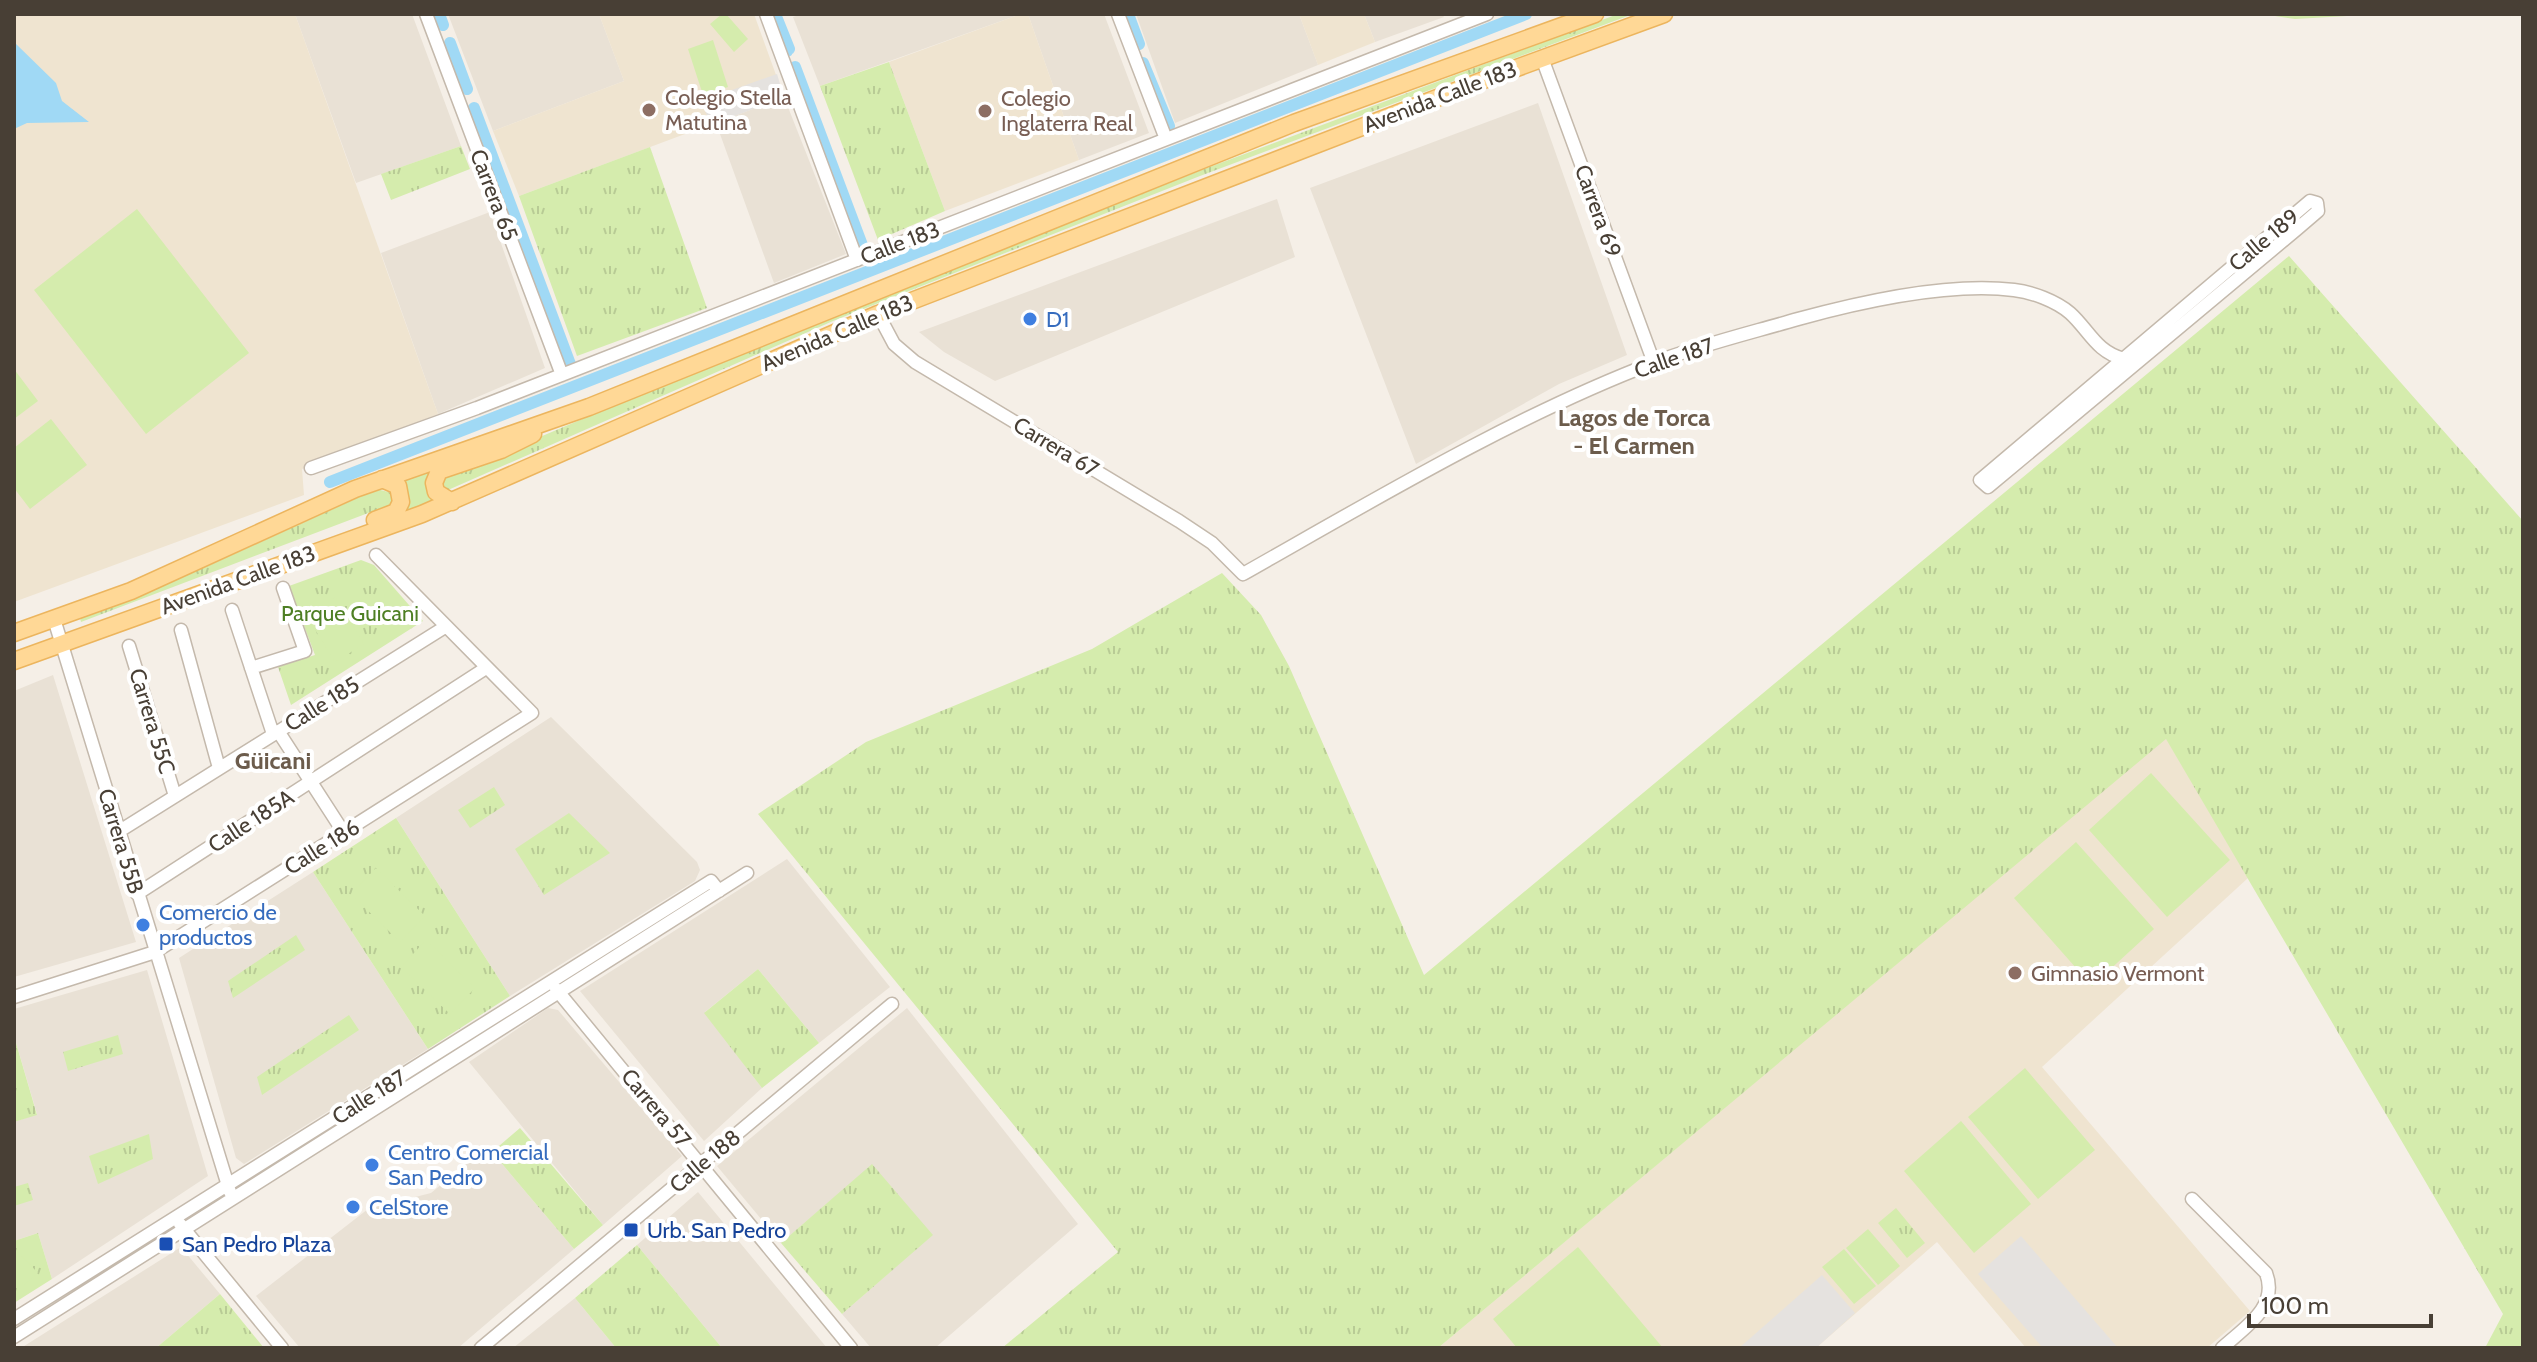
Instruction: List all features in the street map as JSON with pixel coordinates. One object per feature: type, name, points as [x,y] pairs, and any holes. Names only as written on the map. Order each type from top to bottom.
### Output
[{"type":"main road","name":"Avenida Calle 183","points":[[14,633],[131,591],[382,479],[566,415],[1279,129],[1595,14]]},
{"type":"main road","name":"Avenida Calle 183","points":[[14,661],[452,502],[878,314],[1664,14]]},
{"type":"main road","points":[[452,502],[436,492],[434,483],[439,471],[510,447],[566,415]]},
{"type":"main road","points":[[276,567],[330,536],[396,512],[401,502],[401,492],[390,481],[382,479]]},
{"type":"street","name":"Carrera 65","points":[[426,14],[562,375]]},
{"type":"street","points":[[766,14],[857,260]]},
{"type":"street","points":[[1118,14],[1166,139]]},
{"type":"street","name":"Calle 183","points":[[311,468],[562,375],[857,260],[1464,18],[1487,14]]},
{"type":"street","name":"Carrera 69","points":[[1542,58],[1654,363]]},
{"type":"street","name":"Calle 189","points":[[2310,201],[2317,203],[2318,211],[1988,487],[1980,480],[2124,359],[2310,201]]},
{"type":"street","name":"Calle 187","points":[[1243,574],[1382,495],[1526,422],[1654,363],[1847,305],[1990,289],[2029,293],[2070,312],[2100,348],[2124,359]]},
{"type":"street","name":"Carrera 67","points":[[878,314],[894,344],[915,362],[1179,521],[1212,543],[1243,574]]},
{"type":"street","points":[[376,555],[486,668]]},
{"type":"street","points":[[251,668],[305,651],[283,588]]},
{"type":"street","points":[[232,610],[276,733],[344,833]]},
{"type":"street","name":"Carrera 55B","points":[[54,619],[233,1199]]},
{"type":"street","name":"Calle 185","points":[[118,832],[445,627]]},
{"type":"street","points":[[181,630],[219,768]]},
{"type":"street","name":"Carrera 55C","points":[[129,646],[175,796]]},
{"type":"street","name":"Calle 186","points":[[14,997],[155,952],[532,713],[486,668]]},
{"type":"street","name":"Calle 185A","points":[[137,894],[486,668]]},
{"type":"street","name":"Calle 187","points":[[14,1319],[747,873]]},
{"type":"street","name":"Calle 187","points":[[14,1337],[233,1199],[554,988]]},
{"type":"street","name":"Carrera 57","points":[[554,988],[851,1348]]},
{"type":"street","name":"Calle 188","points":[[481,1348],[892,1004]]},
{"type":"street","points":[[2192,1199],[2266,1273],[2271,1286],[2268,1301],[2258,1315],[2222,1348]]},
{"type":"street","points":[[175,1219],[282,1348]]},
{"type":"shaded area","points":[[14,14],[295,14],[438,414],[302,469],[304,495],[14,602]]},
{"type":"shaded area","points":[[295,14],[412,14],[461,146],[356,183]]},
{"type":"shaded area","points":[[448,14],[599,14],[624,81],[493,131]]},
{"type":"shaded area","name":"Colegio Stella Matutina","points":[[599,14],[754,14],[784,97],[519,196],[493,131],[624,81]]},
{"type":"shaded area","points":[[802,14],[1021,14],[820,86],[793,17]]},
{"type":"shaded area","points":[[1028,14],[1104,14],[1149,133],[1079,160]]},
{"type":"shaded area","name":"Colegio Inglaterra Real","points":[[1028,14],[1079,160],[945,211],[889,62]]},
{"type":"shaded area","points":[[1136,14],[1299,14],[1318,65],[1175,123]]},
{"type":"shaded area","points":[[1299,14],[1364,14],[1375,42],[1318,65]]},
{"type":"shaded area","points":[[1364,14],[1442,14],[1444,17],[1375,42]]},
{"type":"shaded area","points":[[777,74],[784,97],[711,125],[701,101]]},
{"type":"shaded area","points":[[784,97],[846,254],[774,283],[716,123]]},
{"type":"shaded area","points":[[1538,103],[1627,355],[1559,384],[1416,464],[1310,188]]},
{"type":"shaded area","points":[[1277,199],[1295,257],[995,381],[944,352],[919,332]]},
{"type":"shaded area","points":[[490,212],[545,368],[438,414],[381,253]]},
{"type":"shaded area","points":[[53,675],[136,942],[14,977],[14,691]]},
{"type":"shaded area","points":[[551,717],[697,862],[700,870],[695,881],[510,996],[396,818]]},
{"type":"shaded area","name":"Gimnasio Vermont","points":[[2166,738],[2248,878],[2042,1067],[2250,1311],[2207,1348],[2026,1348],[1937,1242],[1816,1348],[1438,1348]]},
{"type":"shaded area","points":[[787,859],[890,987],[819,1043],[758,969],[705,1012],[762,1088],[704,1141],[580,991]]},
{"type":"shaded area","points":[[313,872],[428,1049],[244,1164],[236,1158],[179,958]]},
{"type":"shaded area","points":[[147,970],[208,1176],[52,1279],[38,1233],[14,1241],[14,1122],[37,1114],[14,1036],[14,1009]]},
{"type":"shaded area","points":[[548,1008],[558,1010],[682,1156],[603,1225],[469,1062]]},
{"type":"shaded area","points":[[907,1008],[1078,1224],[935,1348],[871,1348],[842,1314],[932,1235],[872,1165],[781,1243],[717,1166]]},
{"type":"shaded area","points":[[492,1152],[574,1249],[458,1348],[300,1348],[256,1296],[368,1209],[431,1193],[477,1155]]},
{"type":"shaded area","points":[[698,1192],[827,1348],[722,1348],[637,1245]]},
{"type":"shaded area","points":[[2021,1236],[2118,1348],[2043,1348],[1978,1274]]},
{"type":"shaded area","points":[[181,1247],[220,1294],[156,1348],[21,1348]]},
{"type":"shaded area","points":[[1822,1275],[1855,1313],[1816,1348],[1739,1348]]},
{"type":"shaded area","points":[[575,1298],[616,1348],[513,1348]]},
{"type":"green space","points":[[726,14],[748,39],[734,52],[710,24]]},
{"type":"green space","points":[[1618,14],[1633,14],[1200,176],[833,321],[448,490],[441,487],[441,479],[750,348],[1199,171]]},
{"type":"green space","points":[[2262,14],[2382,14],[2295,19]]},
{"type":"green space","points":[[713,40],[728,87],[703,95],[688,49]]},
{"type":"green space","points":[[889,62],[945,211],[878,240],[820,86]]},
{"type":"green space","points":[[461,146],[470,169],[391,200],[381,174]]},
{"type":"green space","points":[[650,147],[707,308],[577,356],[519,196]]},
{"type":"green space","points":[[137,209],[249,353],[146,434],[34,290]]},
{"type":"green space","points":[[2289,256],[2523,521],[2523,1348],[2485,1348],[2503,1314],[2166,739],[1438,1348],[1002,1348],[1118,1252],[758,814],[866,742],[1092,649],[1222,573],[1261,615],[1289,666],[1424,975]]},
{"type":"green space","points":[[14,369],[38,401],[14,419]]},
{"type":"green space","points":[[51,419],[87,465],[30,509],[14,488],[14,448]]},
{"type":"green space","points":[[428,472],[437,500],[407,510],[408,502],[399,481]]},
{"type":"green space","points":[[377,489],[392,493],[392,504],[81,622],[80,618],[210,565]]},
{"type":"green space","name":"Parque Guicani","points":[[361,560],[374,565],[423,621],[291,705],[278,667],[315,655],[289,586]]},
{"type":"green space","points":[[335,597],[364,644],[335,662],[306,615]]},
{"type":"green space","points":[[2151,773],[2230,860],[2167,917],[2089,830]]},
{"type":"green space","points":[[494,787],[505,805],[470,828],[458,810]]},
{"type":"green space","points":[[569,813],[610,853],[544,895],[515,849]]},
{"type":"green space","points":[[396,818],[510,996],[428,1049],[313,872]]},
{"type":"green space","points":[[2076,842],[2154,929],[2092,986],[2014,898]]},
{"type":"green space","points":[[376,868],[425,916],[400,942],[351,894]]},
{"type":"green space","points":[[296,935],[305,950],[233,998],[228,981]]},
{"type":"green space","points":[[426,940],[475,988],[450,1014],[401,967]]},
{"type":"green space","points":[[758,969],[819,1043],[762,1088],[704,1013]]},
{"type":"green space","points":[[544,995],[241,1187],[242,1183]]},
{"type":"green space","points":[[349,1015],[359,1030],[262,1095],[257,1077]]},
{"type":"green space","points":[[118,1035],[123,1054],[68,1071],[63,1052]]},
{"type":"green space","points":[[14,1036],[37,1115],[14,1122]]},
{"type":"green space","points":[[2025,1068],[2095,1150],[2038,1199],[1968,1117]]},
{"type":"green space","points":[[1961,1121],[2031,1204],[1974,1253],[1904,1171]]},
{"type":"green space","points":[[520,1128],[603,1225],[574,1249],[492,1152]]},
{"type":"green space","points":[[149,1134],[153,1159],[98,1184],[89,1156]]},
{"type":"green space","points":[[872,1164],[933,1235],[842,1314],[781,1243]]},
{"type":"green space","points":[[28,1183],[33,1200],[14,1206],[14,1187]]},
{"type":"green space","points":[[1896,1208],[1925,1243],[1907,1258],[1878,1223]]},
{"type":"green space","points":[[1868,1229],[1900,1266],[1878,1285],[1846,1248]]},
{"type":"green space","points":[[38,1233],[52,1279],[14,1303],[14,1241]]},
{"type":"green space","points":[[637,1245],[722,1348],[616,1348],[575,1298]]},
{"type":"green space","points":[[1578,1247],[1663,1348],[1517,1348],[1493,1319]]},
{"type":"green space","points":[[14,1248],[38,1273],[24,1285],[14,1274]]},
{"type":"green space","points":[[1844,1249],[1876,1286],[1854,1304],[1822,1267]]},
{"type":"green space","points":[[220,1294],[264,1348],[156,1348]]},
{"type":"water","points":[[15,43],[56,83],[62,101],[89,122],[27,123],[14,129]]},
{"type":"waterway","points":[[439,14],[443,25]]},
{"type":"waterway","points":[[775,14],[789,49]]},
{"type":"waterway","points":[[1128,14],[1139,44]]},
{"type":"waterway","points":[[330,482],[1526,14]]},
{"type":"waterway","points":[[450,43],[467,89]]},
{"type":"waterway","points":[[789,49],[790,54]]},
{"type":"waterway","points":[[1143,63],[1169,126]]},
{"type":"waterway","points":[[795,67],[862,245]]},
{"type":"waterway","points":[[474,108],[570,364]]},
{"type":"place","name":"Colegio Stella Matutina","points":[[649,110]]},
{"type":"place","name":"Colegio Inglaterra Real","points":[[985,111]]},
{"type":"place","name":"D1","points":[[1030,319]]},
{"type":"place","name":"Comercio de productos","points":[[143,925]]},
{"type":"place","name":"Gimnasio Vermont","points":[[2015,973]]},
{"type":"place","name":"Centro Comercial San Pedro","points":[[372,1165]]},
{"type":"place","name":"CelStore","points":[[353,1207]]},
{"type":"place","name":"Urb. San Pedro","points":[[631,1230]]},
{"type":"place","name":"San Pedro Plaza","points":[[166,1244]]},
{"type":"district","name":"Lagos de Torca - El Carmen","points":[[1634,431]]},
{"type":"district","name":"Güicani","points":[[273,760]]}]
